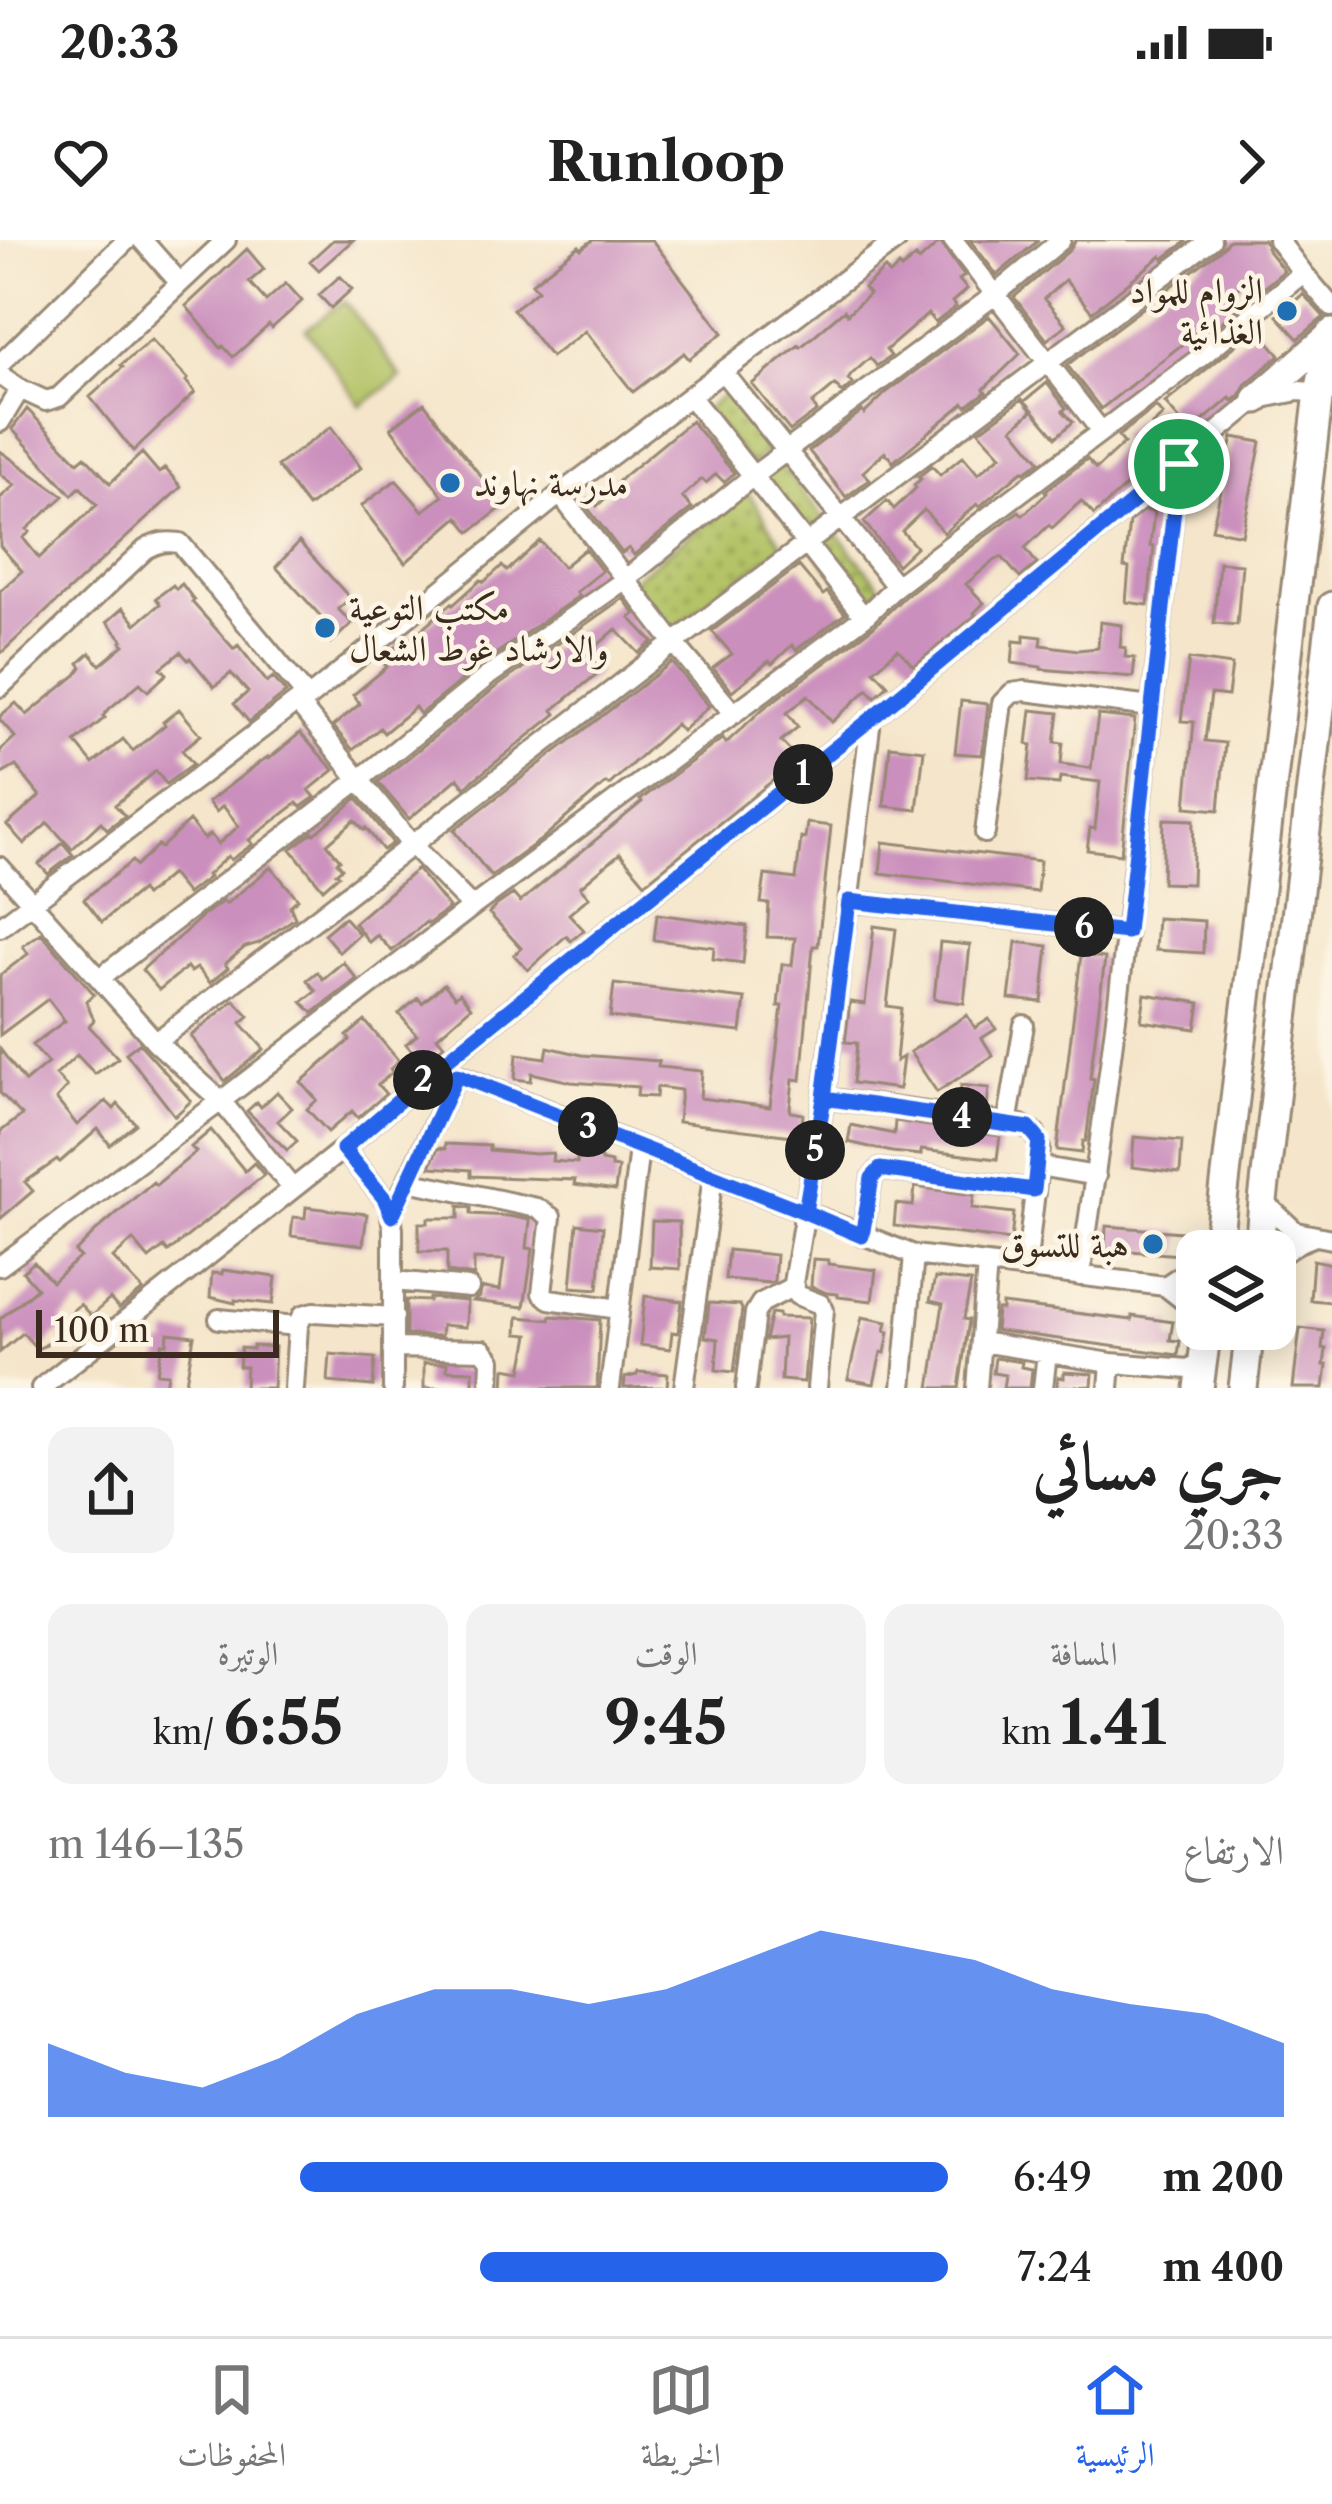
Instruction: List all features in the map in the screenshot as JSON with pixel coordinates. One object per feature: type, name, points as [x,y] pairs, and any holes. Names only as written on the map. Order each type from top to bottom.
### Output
[{"type":"main road","points":[[1218,1230],[1332,334]]},
{"type":"main road","points":[[1257,399],[1332,334]]},
{"type":"main road","points":[[1261,1230],[1332,606]]},
{"type":"main road","points":[[1261,893],[1298,896]]},
{"type":"main road","points":[[1243,1388],[1248,1350]]},
{"type":"street","points":[[0,364],[127,240]]},
{"type":"street","points":[[142,240],[180,283]]},
{"type":"street","points":[[0,375],[46,401],[59,398],[226,240]]},
{"type":"street","points":[[0,927],[897,240]]},
{"type":"street","points":[[953,240],[1101,431]]},
{"type":"street","points":[[100,978],[488,676],[626,579],[1061,240]]},
{"type":"street","points":[[156,1042],[410,844],[1211,240]]},
{"type":"street","points":[[1278,240],[1332,307]]},
{"type":"street","points":[[0,1266],[472,907],[865,617],[896,586],[1198,359],[1303,273]]},
{"type":"street","points":[[724,372],[896,586]]},
{"type":"street","points":[[0,422],[20,389]]},
{"type":"street","points":[[41,1388],[447,1071],[1257,399],[1326,393]]},
{"type":"street","points":[[690,396],[865,617]]},
{"type":"street","points":[[1080,1276],[1127,932],[1179,464]]},
{"type":"street","points":[[560,494],[674,644],[734,714]]},
{"type":"street","points":[[0,687],[146,549],[158,542],[180,543],[410,844],[472,907]]},
{"type":"street","points":[[985,833],[1002,703],[1012,694],[1025,691],[1151,707]]},
{"type":"street","points":[[817,1388],[824,1310],[792,1287],[824,1098],[871,719]]},
{"type":"street","points":[[0,867],[156,1042],[221,1101],[292,1188]]},
{"type":"street","points":[[849,901],[1127,932]]},
{"type":"street","points":[[1007,1124],[1024,1025]]},
{"type":"street","points":[[447,1071],[914,1255],[1165,1286],[1176,1295]]},
{"type":"street","points":[[392,1216],[447,1071]]},
{"type":"street","points":[[824,1098],[1007,1124],[1035,1133],[1038,1166],[1026,1269]]},
{"type":"street","points":[[610,1388],[639,1148]]},
{"type":"street","points":[[343,1149],[384,1198],[392,1216],[393,1388]]},
{"type":"street","points":[[1038,1166],[1096,1175]]},
{"type":"street","points":[[862,1236],[872,1178],[880,1169],[1034,1190]]},
{"type":"street","points":[[684,1388],[713,1176]]},
{"type":"street","points":[[407,1181],[537,1208],[551,1217],[542,1293],[558,1301],[619,1309]]},
{"type":"street","points":[[1263,1201],[1296,1232],[1323,1238]]},
{"type":"street","points":[[902,1388],[914,1255]]},
{"type":"street","points":[[977,1388],[988,1265]]},
{"type":"street","points":[[1165,1286],[1176,1278]]},
{"type":"street","points":[[394,1280],[469,1288]]},
{"type":"street","points":[[746,1388],[755,1313],[761,1303],[792,1287]]},
{"type":"street","points":[[294,1388],[298,1326],[303,1315],[394,1317]]},
{"type":"street","points":[[219,1319],[298,1326]]},
{"type":"street","points":[[981,1342],[1200,1379]]},
{"type":"street","points":[[394,1348],[483,1350],[491,1360],[490,1388]]},
{"type":"street","points":[[1043,1388],[1047,1353]]},
{"type":"street","points":[[1109,1388],[1111,1363]]},
{"type":"green space","points":[[345,301],[401,377],[361,406],[306,329]]},
{"type":"green space","points":[[727,392],[773,447],[751,465],[705,410]]},
{"type":"green space","points":[[779,464],[825,519],[803,537],[758,482]]},
{"type":"green space","points":[[747,491],[783,546],[671,630],[631,581]]},
{"type":"green space","points":[[836,533],[882,588],[860,606],[815,551]]},
{"type":"building","points":[[333,240],[353,240],[319,270],[310,261]]},
{"type":"building","points":[[593,240],[652,240],[723,333],[689,359],[684,353],[633,392],[585,331],[551,357],[513,309],[538,290],[532,283]]},
{"type":"building","points":[[970,240],[1037,240],[1038,241],[997,275]]},
{"type":"building","points":[[1076,240],[1186,242],[1161,256],[1092,312],[1065,280],[1044,299],[1066,325],[1047,340],[1014,297]]},
{"type":"building","points":[[1229,240],[1264,240],[1284,271],[1257,293],[1246,281],[1229,295],[1240,307],[1206,335],[1201,329],[1101,409],[1067,365]]},
{"type":"building","points":[[940,242],[964,276],[959,280],[967,289],[952,302],[956,307],[935,323],[928,314],[886,350],[891,356],[877,366],[870,358],[851,375],[848,380],[853,384],[842,393],[835,385],[812,404],[817,411],[790,431],[752,384],[844,310],[847,314],[869,294],[864,288],[885,269],[890,275],[916,257],[919,261]]},
{"type":"building","points":[[247,249],[264,269],[249,282],[266,301],[286,283],[302,301],[233,357],[186,306]]},
{"type":"building","points":[[340,276],[352,289],[331,308],[319,295]]},
{"type":"building","points":[[1303,294],[1324,317],[1298,339],[1277,316]]},
{"type":"building","points":[[989,316],[1020,354],[986,392],[967,406],[964,403],[893,462],[885,452],[863,472],[870,479],[846,497],[809,451]]},
{"type":"building","points":[[1257,328],[1280,355],[1245,385],[1240,396],[1230,398],[1190,432],[1165,403]]},
{"type":"building","points":[[151,340],[195,392],[133,451],[90,397]]},
{"type":"building","points":[[1047,383],[1073,422],[1056,437],[1025,401]]},
{"type":"building","points":[[1022,399],[1032,411],[1013,428],[1040,461],[944,533],[924,510],[902,531],[916,547],[897,565],[864,522],[887,501],[894,509],[932,466],[940,475],[963,456],[978,474],[1001,455],[979,431]]},
{"type":"building","points":[[424,403],[504,506],[470,532],[458,517],[405,563],[361,506],[396,480],[423,511],[443,496],[391,428]]},
{"type":"building","points":[[1156,407],[1163,415],[1152,425],[1159,434],[1150,442],[1163,457],[1134,482],[1135,478],[1094,515],[1081,501],[1052,528],[1049,525],[1025,548],[1037,564],[1020,578],[1002,557],[992,562],[966,584],[984,603],[976,615],[914,666],[898,649],[874,670],[888,685],[875,697],[868,689],[832,722],[808,695],[787,713],[798,727],[781,741],[798,759],[645,883],[620,853],[580,887],[589,897],[569,914],[584,930],[571,941],[566,936],[528,970],[514,955],[521,948],[489,913],[497,905],[513,894],[520,902],[640,800],[723,738],[726,743],[764,708],[873,627],[905,596],[1019,511],[1023,515],[1087,459],[1096,469],[1124,443],[1118,436]]},
{"type":"building","points":[[27,409],[78,462],[85,456],[110,483],[142,453],[159,473],[165,468],[181,487],[0,654],[0,591],[22,571],[0,546],[0,498],[15,485],[0,474],[0,451],[64,496],[23,538],[39,558],[97,505],[80,487],[72,495],[12,429]]},
{"type":"building","points":[[691,421],[734,473],[724,482],[716,474],[706,483],[702,479],[682,497],[692,508],[634,555],[629,548],[622,553],[584,503],[590,498],[597,506],[625,475]]},
{"type":"building","points":[[331,427],[361,468],[308,507],[277,466]]},
{"type":"building","points":[[1233,437],[1261,442],[1242,535],[1212,529]]},
{"type":"building","points":[[1144,510],[1154,512],[1148,605],[1126,602],[1129,568],[1124,567],[1129,522]]},
{"type":"building","points":[[540,541],[563,567],[585,549],[602,571],[576,592],[579,596],[420,714],[415,707],[384,733],[380,728],[353,750],[333,726],[360,704],[353,695],[387,667],[381,660],[481,580],[502,566],[507,571]]},
{"type":"building","points":[[299,542],[350,598],[338,609],[352,623],[331,643],[317,628],[325,621],[276,567]]},
{"type":"building","points":[[1219,562],[1242,564],[1237,625],[1214,623]]},
{"type":"building","points":[[799,566],[845,614],[796,650],[792,645],[732,691],[713,668],[732,654],[712,631]]},
{"type":"building","points":[[182,584],[234,649],[238,645],[267,682],[273,677],[286,693],[249,722],[234,704],[248,692],[231,673],[214,687],[181,652],[161,668],[167,674],[148,691],[140,683],[75,742],[93,764],[123,739],[133,751],[179,709],[201,735],[182,750],[193,764],[166,784],[156,771],[115,805],[125,816],[107,829],[101,822],[72,849],[48,823],[24,844],[7,825],[40,796],[16,766],[0,775],[0,751],[15,737],[0,716],[16,703],[27,715],[76,675],[82,667],[79,663],[90,653],[100,665],[124,645],[107,622],[123,608],[136,624],[160,604],[156,598]]},
{"type":"building","points":[[623,598],[635,614],[630,618],[653,642],[639,653],[616,629],[584,657],[598,673],[553,710],[556,714],[465,787],[458,778],[409,819],[378,782],[496,687]]},
{"type":"building","points":[[1100,622],[1122,625],[1120,647],[1126,648],[1125,657],[1135,658],[1133,677],[1012,663],[1014,641],[1024,642],[1024,635],[1042,637],[1041,645],[1098,648]]},
{"type":"building","points":[[1189,659],[1232,665],[1228,696],[1211,694],[1205,741],[1225,743],[1219,810],[1186,807],[1194,722],[1181,721]]},
{"type":"building","points":[[672,662],[709,706],[682,731],[676,724],[609,785],[491,876],[454,830]]},
{"type":"building","points":[[961,701],[988,704],[982,755],[955,753]]},
{"type":"building","points":[[1031,710],[1059,713],[1055,742],[1063,743],[1061,764],[1091,768],[1098,715],[1135,719],[1121,854],[1087,850],[1090,828],[1095,829],[1100,782],[1060,777],[1059,784],[1028,781]]},
{"type":"building","points":[[300,733],[334,770],[309,790],[315,797],[301,807],[297,803],[187,894],[171,874],[145,896],[141,890],[102,922],[84,899],[132,861],[136,866],[158,845],[161,848],[189,821],[204,839],[210,834],[218,844],[239,826],[223,806],[216,812],[208,802]]},
{"type":"building","points":[[890,746],[924,750],[917,810],[884,806]]},
{"type":"building","points":[[357,798],[393,843],[383,850],[355,820],[327,844],[342,868],[323,889],[291,849]]},
{"type":"building","points":[[1164,819],[1194,820],[1192,884],[1162,883]]},
{"type":"building","points":[[807,823],[831,826],[818,946],[813,946],[801,1080],[793,1079],[790,1108],[803,1114],[801,1137],[678,1122],[681,1090],[657,1087],[656,1097],[637,1096],[638,1087],[571,1082],[532,1073],[531,1081],[515,1079],[517,1054],[546,1058],[548,1047],[702,1071],[700,1098],[770,1107],[782,964],[792,965],[795,938],[767,937],[769,904],[761,903],[765,875],[796,879]]},
{"type":"building","points":[[883,842],[1040,861],[1037,892],[880,873]]},
{"type":"building","points":[[63,843],[73,855],[48,874],[39,864]]},
{"type":"building","points":[[271,867],[298,899],[290,906],[295,918],[245,947],[210,983],[197,968],[191,972],[187,967],[159,990],[142,970],[204,915],[223,901],[226,904]]},
{"type":"building","points":[[417,869],[449,908],[392,951],[377,935],[369,942],[354,923]]},
{"type":"building","points":[[657,914],[747,926],[743,963],[713,959],[714,947],[654,940]]},
{"type":"building","points":[[344,917],[359,934],[339,952],[324,934]]},
{"type":"building","points":[[1157,918],[1204,921],[1203,953],[1155,950]]},
{"type":"building","points":[[874,926],[896,929],[887,1006],[901,1008],[896,1061],[903,1057],[899,1089],[853,1083],[857,1043],[845,1042],[850,1002],[865,1004]]},
{"type":"building","points":[[41,933],[94,994],[86,1001],[94,1020],[89,1026],[118,1058],[95,1074],[77,1055],[56,1075],[67,1087],[56,1099],[77,1125],[106,1101],[114,1109],[118,1104],[136,1124],[110,1145],[98,1129],[60,1162],[25,1182],[33,1191],[0,1219],[0,1132],[22,1115],[0,1093],[0,1049],[25,1082],[48,1063],[32,1045],[65,1021],[48,999],[0,1035],[0,975],[28,954],[23,946]]},
{"type":"building","points":[[940,942],[970,945],[964,1003],[934,999]]},
{"type":"building","points":[[1016,942],[1048,946],[1042,1002],[1009,999]]},
{"type":"building","points":[[1081,955],[1105,958],[1082,1153],[1057,1150]]},
{"type":"building","points":[[343,962],[357,979],[313,1013],[302,1002],[316,991],[307,980],[317,972],[323,979]]},
{"type":"building","points":[[444,984],[471,1007],[437,1037],[444,1045],[422,1063],[406,1044],[417,1035],[399,1014],[418,998],[422,1003]]},
{"type":"building","points":[[614,984],[745,999],[741,1032],[610,1017]]},
{"type":"building","points":[[1145,994],[1200,1003],[1196,1029],[1141,1021]]},
{"type":"building","points":[[234,1000],[249,1016],[241,1023],[264,1049],[225,1081],[191,1036]]},
{"type":"building","points":[[967,1015],[975,1028],[989,1019],[996,1029],[982,1038],[993,1056],[937,1092],[910,1052]]},
{"type":"building","points":[[365,1021],[399,1061],[378,1085],[386,1094],[358,1118],[352,1111],[328,1132],[307,1109],[317,1100],[301,1082]]},
{"type":"building","points":[[139,1043],[191,1101],[175,1116],[126,1053]]},
{"type":"building","points":[[961,1085],[989,1088],[987,1107],[959,1103]]},
{"type":"building","points":[[277,1092],[292,1108],[278,1121],[297,1141],[287,1150],[247,1111],[257,1102],[261,1107]]},
{"type":"building","points":[[895,1121],[1000,1136],[997,1159],[921,1150],[921,1155],[892,1152],[848,1142],[851,1125],[894,1134]]},
{"type":"building","points":[[211,1130],[245,1171],[254,1163],[264,1175],[168,1252],[164,1247],[149,1259],[133,1240],[113,1258],[143,1290],[119,1309],[110,1299],[91,1316],[80,1304],[61,1321],[66,1327],[44,1346],[37,1349],[23,1333],[0,1352],[0,1319],[37,1288],[23,1272],[34,1262],[52,1282],[80,1257],[75,1252],[96,1231],[196,1152],[191,1147]]},
{"type":"building","points":[[1134,1137],[1182,1141],[1180,1173],[1132,1167]]},
{"type":"building","points":[[445,1144],[553,1153],[552,1161],[577,1163],[584,1156],[601,1159],[618,1168],[615,1191],[574,1185],[575,1180],[471,1176],[471,1170],[430,1167],[438,1148],[445,1149]]},
{"type":"building","points":[[915,1187],[974,1195],[972,1208],[1014,1213],[1011,1240],[894,1226],[896,1204],[913,1206]]},
{"type":"building","points":[[459,1206],[471,1208],[471,1214],[530,1220],[527,1248],[533,1249],[524,1307],[473,1301],[482,1288],[500,1290],[504,1260],[474,1259],[474,1276],[447,1272],[447,1251],[419,1251],[419,1223],[428,1223],[428,1218],[459,1218]]},
{"type":"building","points":[[306,1207],[367,1214],[363,1245],[291,1236],[293,1217],[305,1218]]},
{"type":"building","points":[[652,1221],[679,1222],[680,1269],[650,1267]]},
{"type":"building","points":[[577,1224],[603,1227],[598,1289],[571,1287]]},
{"type":"building","points":[[1106,1226],[1176,1232],[1176,1255],[1105,1249]]},
{"type":"building","points":[[728,1250],[776,1255],[774,1281],[725,1279]]},
{"type":"building","points":[[813,1259],[876,1270],[872,1301],[838,1297],[811,1286]]},
{"type":"building","points":[[1313,1260],[1332,1264],[1332,1302],[1310,1300]]},
{"type":"building","points":[[223,1270],[276,1277],[273,1304],[210,1297],[212,1273]]},
{"type":"building","points":[[935,1278],[971,1282],[959,1388],[930,1388],[943,1304],[930,1301]]},
{"type":"building","points":[[645,1296],[682,1301],[678,1333],[672,1332],[670,1349],[640,1345]]},
{"type":"building","points":[[406,1300],[467,1301],[466,1327],[442,1325],[441,1336],[406,1335]]},
{"type":"building","points":[[709,1303],[742,1309],[734,1372],[716,1370],[718,1339],[705,1337]]},
{"type":"building","points":[[1002,1304],[1173,1322],[1170,1340],[1176,1341],[1178,1355],[995,1330],[997,1310],[1002,1310]]},
{"type":"building","points":[[771,1313],[809,1318],[804,1382],[781,1380],[783,1338],[765,1340]]},
{"type":"building","points":[[551,1316],[600,1320],[597,1388],[504,1388],[505,1368],[522,1371],[529,1335],[517,1334],[518,1317],[550,1320]]},
{"type":"building","points":[[862,1317],[887,1322],[885,1331],[889,1332],[874,1384],[848,1379]]},
{"type":"building","points":[[1300,1328],[1324,1331],[1324,1388],[1293,1388]]},
{"type":"building","points":[[168,1333],[194,1336],[185,1388],[166,1387],[168,1374],[157,1373]]},
{"type":"building","points":[[275,1347],[273,1388],[245,1388],[246,1367],[239,1367],[241,1348]]},
{"type":"building","points":[[330,1354],[375,1358],[373,1386],[328,1382]]},
{"type":"building","points":[[995,1358],[1022,1362],[1021,1367],[1032,1369],[1030,1388],[1003,1388],[1005,1375],[993,1373]]},
{"type":"building","points":[[424,1363],[447,1363],[447,1370],[473,1371],[473,1388],[424,1388]]},
{"type":"building","points":[[638,1372],[668,1374],[667,1387],[624,1388],[625,1378]]},
{"type":"building","points":[[1064,1372],[1093,1374],[1092,1386],[1057,1388]]},
{"type":"place","name":"الزوام للمواد الغذائية","points":[[1287,311]]},
{"type":"place","name":"مدرسة نهاوند","points":[[450,483]]},
{"type":"place","name":"مكتب التوعية والارشاد غوط الشعال","points":[[325,628]]},
{"type":"place","name":"هبة للتسوق","points":[[1153,1244]]},
{"type":"route","points":[[1179,464],[343,1149],[384,1198],[392,1216],[457,1075],[805,1212],[824,1098],[1029,1128],[1040,1148],[1034,1190],[880,1169],[872,1178],[862,1236],[805,1212],[849,901],[1127,932],[1179,464]]}]
